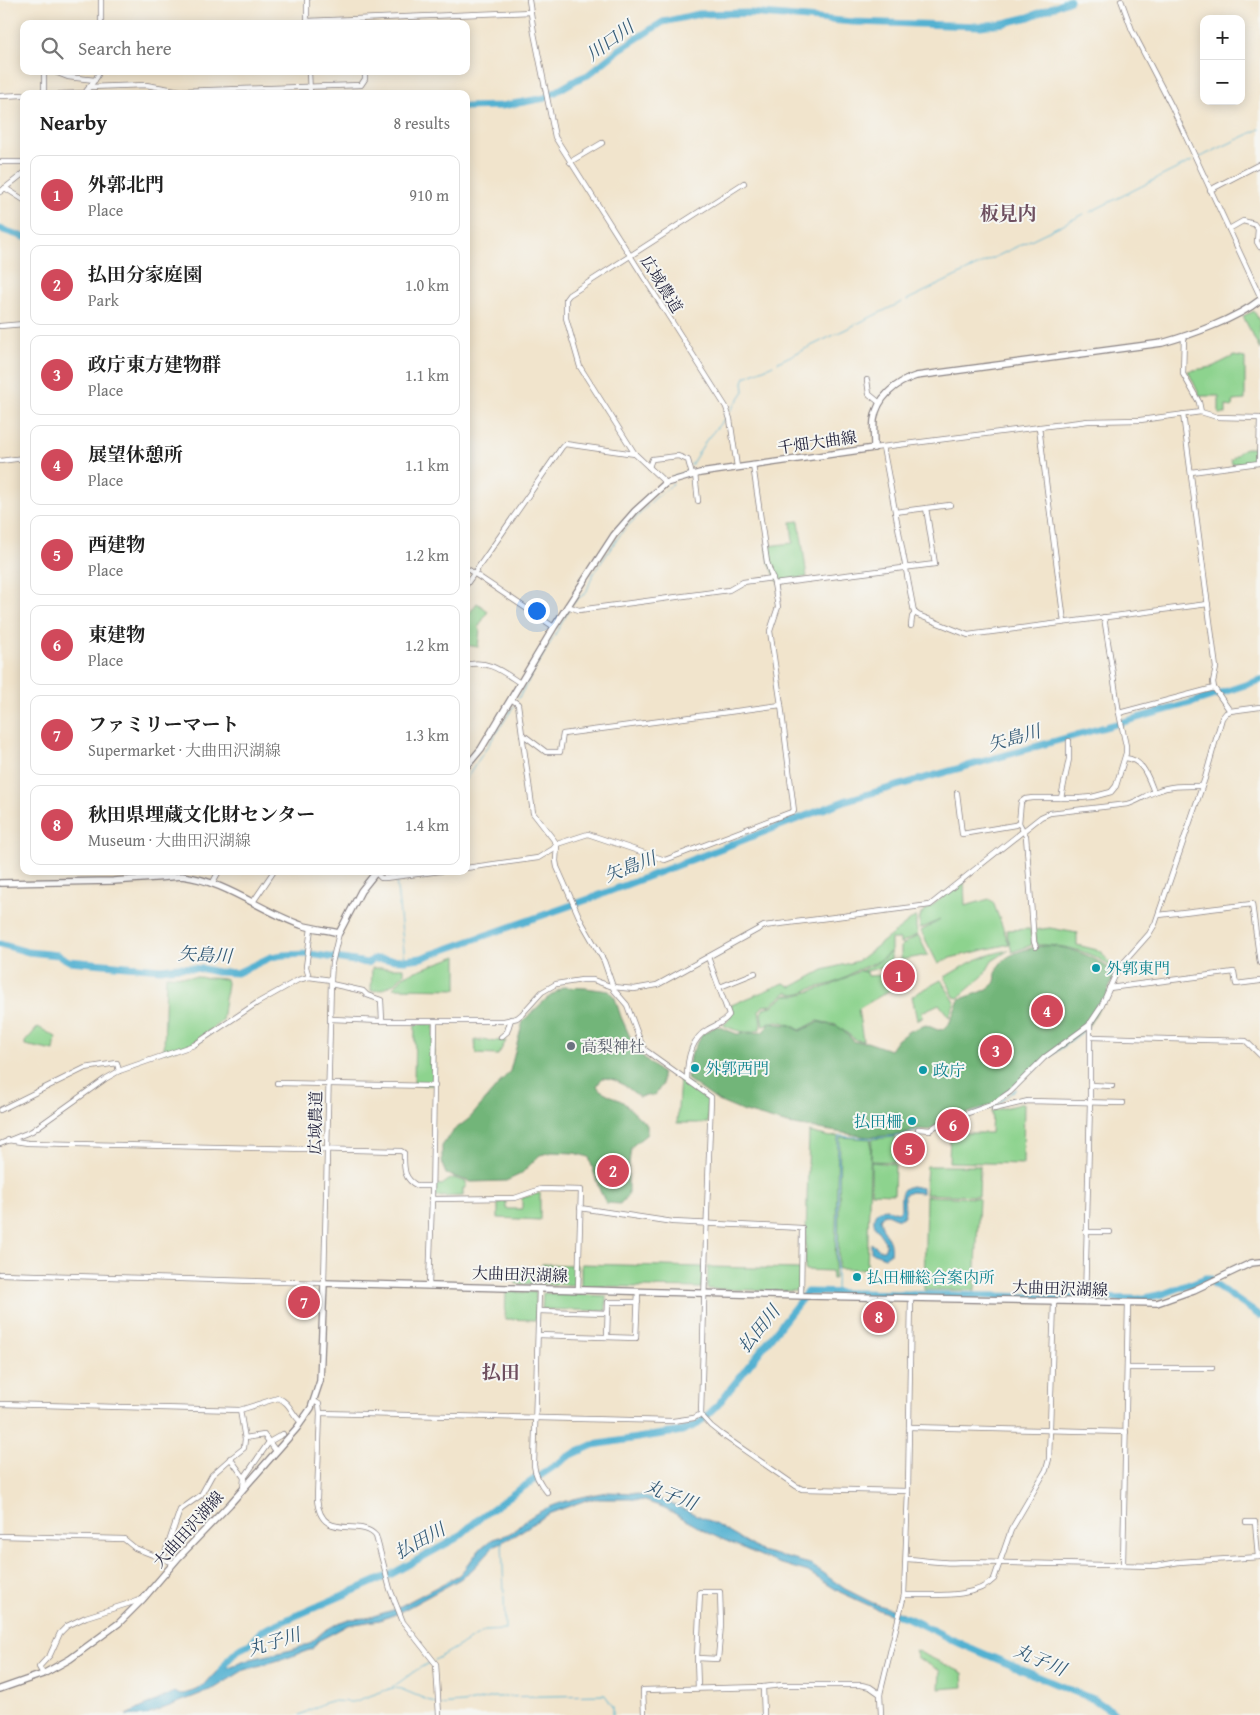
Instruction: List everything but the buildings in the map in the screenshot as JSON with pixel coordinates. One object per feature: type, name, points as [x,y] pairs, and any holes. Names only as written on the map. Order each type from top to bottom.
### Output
[{"type":"main road","name":"千畑大曲線","points":[[470,762],[481,749],[567,606],[614,535],[635,511],[666,483],[692,473],[874,448],[874,420],[880,404],[898,384],[916,376],[1162,342],[1184,336],[1236,315],[1260,300]]},
{"type":"main road","points":[[0,884],[192,877],[212,884],[300,924],[339,933],[361,891],[374,875]]},
{"type":"main road","name":"大曲田沢湖線","points":[[0,1689],[42,1674],[70,1660],[119,1623],[243,1489],[246,1480],[276,1451],[301,1422],[314,1401],[320,1381],[324,1283],[1157,1303],[1194,1290],[1251,1263],[1260,1262]]},
{"type":"street","points":[[101,0],[101,20]]},
{"type":"street","points":[[306,0],[307,20]]},
{"type":"street","points":[[382,20],[530,12],[529,0]]},
{"type":"street","points":[[1121,0],[1132,30],[1172,107],[1260,296]]},
{"type":"street","name":"広域農道","points":[[530,12],[555,137],[726,407],[730,419],[737,467]]},
{"type":"street","points":[[44,75],[44,90]]},
{"type":"street","points":[[62,75],[94,80]]},
{"type":"street","points":[[86,90],[97,75]]},
{"type":"street","points":[[309,75],[310,87]]},
{"type":"street","points":[[89,87],[146,85],[181,90],[361,85],[365,75]]},
{"type":"street","points":[[0,96],[20,95]]},
{"type":"street","points":[[570,162],[602,143]]},
{"type":"street","points":[[0,162],[20,162]]},
{"type":"street","points":[[1210,190],[1260,164]]},
{"type":"street","points":[[0,192],[20,176]]},
{"type":"street","points":[[666,483],[635,454],[580,366],[566,318],[566,299],[569,295],[744,183]]},
{"type":"street","points":[[5,188],[20,197]]},
{"type":"street","points":[[1229,229],[1243,221],[1254,224],[1258,228],[1257,242],[1260,247]]},
{"type":"street","points":[[0,326],[20,324]]},
{"type":"street","points":[[1184,336],[1183,374],[1200,402],[1201,412]]},
{"type":"street","points":[[867,380],[869,394],[880,404]]},
{"type":"street","points":[[874,448],[1088,420],[1140,420],[1201,412],[1217,417],[1260,418],[1259,463],[1191,472]]},
{"type":"street","points":[[1183,414],[1216,668],[1213,682],[1214,688],[1230,711]]},
{"type":"street","points":[[1039,427],[1064,622]]},
{"type":"street","points":[[470,579],[562,446],[565,444],[635,454]]},
{"type":"street","points":[[883,447],[915,613],[912,617],[911,626]]},
{"type":"street","points":[[649,467],[652,458],[678,456],[685,458],[689,463],[698,501]]},
{"type":"street","points":[[0,460],[20,458]]},
{"type":"street","points":[[470,867],[538,858],[553,849],[557,844],[590,834],[659,860],[665,860],[794,812],[770,631],[778,607],[773,578],[767,562],[753,465]]},
{"type":"street","points":[[895,512],[950,505]]},
{"type":"street","points":[[774,584],[935,564],[926,508]]},
{"type":"street","points":[[470,570],[554,627]]},
{"type":"street","points":[[567,606],[579,610],[729,590],[743,582],[773,578]]},
{"type":"street","points":[[915,613],[968,635],[1208,604]]},
{"type":"street","points":[[1036,947],[1024,832],[1019,823],[1021,802],[1025,799],[1080,798],[1111,792],[1116,786],[1125,758],[1126,746],[1121,726],[1104,617]]},
{"type":"street","points":[[470,664],[490,665],[520,683]]},
{"type":"street","points":[[1119,713],[1214,688]]},
{"type":"street","points":[[511,699],[518,704],[533,813],[557,844],[556,864],[582,920],[604,961],[614,990],[627,1005],[640,1040],[646,1050],[711,1097],[701,1414],[721,1434],[802,1489],[908,1490]]},
{"type":"street","points":[[522,734],[546,752],[560,752],[563,734],[781,705]]},
{"type":"street","points":[[918,1129],[930,1130],[940,1123],[991,1105],[1010,1092],[1045,1057],[1090,1023],[1101,1007],[1118,969],[1149,934],[1158,915],[1212,758],[1222,718],[1230,711],[1260,707]]},
{"type":"street","points":[[1061,798],[1069,759],[1069,741]]},
{"type":"street","points":[[1125,758],[1141,764],[1154,792]]},
{"type":"street","points":[[331,1019],[435,1022],[504,1021],[522,1014],[542,992],[556,984],[593,980],[614,987],[634,989],[658,985],[764,926],[930,905],[969,872],[1050,813],[1128,804],[1137,802],[1154,792],[1169,787],[1201,786]]},
{"type":"street","points":[[957,793],[962,834],[1019,823]]},
{"type":"street","points":[[212,884],[217,875]]},
{"type":"street","points":[[253,902],[271,875]]},
{"type":"street","points":[[379,875],[381,878],[412,875]]},
{"type":"street","points":[[1158,915],[1252,904],[1260,963]]},
{"type":"street","points":[[309,977],[306,967],[311,928]]},
{"type":"street","name":"広域農道","points":[[324,1283],[331,982],[332,963],[339,933]]},
{"type":"street","points":[[687,1079],[687,1070],[694,1043],[704,1032],[726,1019],[729,1015],[708,957]]},
{"type":"street","points":[[1109,988],[1234,972],[1236,984],[1260,981]]},
{"type":"street","points":[[720,987],[755,973]]},
{"type":"street","points":[[0,1144],[32,1131],[47,1122],[119,1071],[194,1045],[257,1003],[298,980],[309,977],[363,991],[367,995],[381,1000],[382,1021]]},
{"type":"street","points":[[501,1038],[507,1032],[511,1019]]},
{"type":"street","points":[[428,1286],[435,1086],[435,1022]]},
{"type":"street","points":[[1085,1302],[1090,1023]]},
{"type":"street","points":[[1090,1037],[1246,1041],[1260,1054]]},
{"type":"street","points":[[0,1110],[85,1068],[116,1063],[119,1071]]},
{"type":"street","points":[[277,1083],[435,1086]]},
{"type":"street","points":[[1090,1085],[1112,1086]]},
{"type":"street","points":[[994,1109],[1028,1101],[1123,1103]]},
{"type":"street","points":[[8,1140],[28,1143],[401,1151],[404,1153],[405,1176],[418,1186],[432,1186]]},
{"type":"street","points":[[432,1199],[514,1198],[541,1189],[581,1190],[578,1290]]},
{"type":"street","points":[[580,1208],[673,1222],[802,1228],[803,1296]]},
{"type":"street","points":[[1086,1232],[1110,1232]]},
{"type":"street","points":[[0,1274],[324,1283]]},
{"type":"street","points":[[540,1289],[535,1472],[540,1484],[547,1492]]},
{"type":"street","points":[[538,1336],[636,1338],[638,1292]]},
{"type":"street","points":[[881,1715],[880,1694],[904,1596],[907,1559],[911,1298]]},
{"type":"street","points":[[904,1596],[960,1594],[976,1591],[990,1584],[994,1579],[1011,1530],[1048,1464],[1051,1430],[1054,1301]]},
{"type":"street","points":[[607,1337],[608,1302],[638,1302]]},
{"type":"street","points":[[1123,1565],[1128,1303]]},
{"type":"street","points":[[539,1311],[608,1313]]},
{"type":"street","points":[[1128,1368],[1212,1368]]},
{"type":"street","points":[[0,1404],[240,1410],[278,1398],[286,1402],[295,1418],[301,1422]]},
{"type":"street","points":[[314,1401],[319,1404],[320,1412],[318,1510],[321,1516],[330,1524],[370,1530],[376,1536],[390,1589],[403,1622],[436,1664],[439,1715]]},
{"type":"street","points":[[163,1559],[180,1510],[201,1495],[212,1475],[244,1448],[245,1438],[240,1410]]},
{"type":"street","points":[[320,1412],[673,1421],[694,1418],[701,1414]]},
{"type":"street","points":[[910,1427],[1126,1432]]},
{"type":"street","points":[[230,1458],[246,1480],[269,1442],[283,1434]]},
{"type":"street","points":[[245,1438],[264,1435],[276,1451]]},
{"type":"street","points":[[277,1436],[282,1444]]},
{"type":"street","points":[[261,1454],[267,1460]]},
{"type":"street","points":[[907,1559],[938,1561],[945,1564],[1001,1562],[1156,1566],[1173,1563],[1259,1557],[1255,1522],[1246,1522]]},
{"type":"street","points":[[0,1536],[124,1539],[135,1548],[174,1563]]},
{"type":"street","points":[[697,1658],[718,1659],[721,1624],[720,1592],[700,1592],[697,1658],[698,1688]]},
{"type":"street","points":[[42,1674],[39,1667],[50,1655],[60,1633],[67,1626],[86,1617],[143,1599]]},
{"type":"street","points":[[644,1715],[644,1690],[782,1685],[861,1685],[870,1687],[880,1694]]},
{"type":"street","points":[[763,1687],[764,1715]]},
{"type":"green space","points":[[1254,311],[1260,322],[1260,350],[1243,316]]},
{"type":"green space","points":[[1234,356],[1245,358],[1245,400],[1233,401],[1232,407],[1226,406],[1226,414],[1219,414],[1219,396],[1200,396],[1188,371],[1212,367]]},
{"type":"green space","points":[[1246,448],[1257,448],[1256,461],[1232,464],[1231,460]]},
{"type":"green space","points":[[799,521],[807,577],[777,581],[769,562],[767,546],[793,543],[791,522]]},
{"type":"green space","points":[[477,603],[488,611],[478,628],[480,629],[478,647],[470,646],[470,613]]},
{"type":"green space","points":[[964,881],[965,906],[989,899],[993,902],[1009,944],[950,958],[938,964],[921,931],[940,920],[920,929],[919,921],[921,914]]},
{"type":"green space","points":[[916,916],[918,934],[900,944],[900,939],[891,939],[891,951],[879,961],[831,984],[801,993],[787,992],[771,1005],[763,1006],[759,1011],[760,1029],[746,1032],[723,1025],[730,1017],[729,1006],[784,983],[792,987],[823,970],[858,961]]},
{"type":"green space","points":[[1050,928],[1077,933],[1077,945],[1101,951],[1115,967],[1113,969],[1097,958],[1078,950],[1037,945],[1035,930]]},
{"type":"green space","points":[[1030,929],[1032,945],[1012,952],[1006,930]]},
{"type":"green space","points":[[918,935],[928,955],[901,960],[901,946]]},
{"type":"green space","points":[[1041,946],[1070,949],[1090,957],[1115,973],[1106,997],[1089,1025],[991,1105],[940,1123],[930,1130],[918,1129],[900,1135],[868,1137],[788,1124],[742,1111],[718,1101],[687,1079],[690,1056],[702,1034],[717,1026],[737,1034],[763,1032],[770,1023],[790,1025],[800,1031],[819,1022],[839,1027],[855,1042],[867,1042],[890,1050],[897,1040],[909,1031],[926,1025],[938,1030],[944,1029],[949,1024],[959,1000],[984,990],[993,984],[996,972],[1003,961],[1015,953]]},
{"type":"green space","points":[[1009,950],[992,961],[984,975],[958,998],[954,997],[945,977],[976,960]]},
{"type":"green space","points":[[891,952],[891,965],[863,972],[867,972],[868,976],[890,976],[897,986],[858,1009],[863,1041],[856,1040],[836,1025],[818,1021],[800,1030],[782,1022],[772,1022],[763,1027],[761,1013],[764,1008],[772,1006],[786,995],[798,995],[832,985],[861,970],[862,972],[862,970],[875,964]]},
{"type":"green space","points":[[457,956],[457,989],[393,988],[405,975]]},
{"type":"green space","points":[[372,968],[404,968],[404,974],[389,986],[371,991]]},
{"type":"green space","points":[[166,975],[226,979],[227,983],[222,1021],[191,1044],[165,1052],[164,1051]]},
{"type":"green space","points":[[941,980],[955,1002],[949,1017],[939,1004],[922,1012],[923,1017],[917,1020],[912,996]]},
{"type":"green space","points":[[563,987],[609,991],[615,998],[621,1017],[636,1050],[662,1074],[662,1085],[655,1095],[639,1097],[622,1084],[608,1078],[602,1078],[597,1086],[600,1090],[623,1102],[647,1125],[647,1134],[631,1147],[628,1195],[620,1204],[606,1203],[589,1157],[574,1153],[552,1152],[540,1155],[521,1174],[506,1181],[471,1182],[446,1174],[442,1164],[442,1146],[453,1131],[470,1118],[510,1071],[523,1021],[545,1000]]},
{"type":"green space","points":[[415,1024],[434,1024],[433,1085],[414,1085]]},
{"type":"green space","points":[[38,1027],[56,1037],[54,1051],[25,1045],[25,1042]]},
{"type":"green space","points":[[475,1040],[506,1041],[498,1055],[476,1054]]},
{"type":"green space","points":[[680,1078],[708,1101],[708,1123],[677,1123]]},
{"type":"green space","points":[[1024,1103],[1023,1164],[949,1162],[950,1133],[991,1133],[992,1111]]},
{"type":"green space","points":[[809,1132],[830,1137],[838,1136],[834,1279],[832,1279],[831,1271],[805,1270]]},
{"type":"green space","points":[[840,1137],[871,1139],[867,1269],[838,1269]]},
{"type":"green space","points":[[895,1137],[895,1162],[871,1161],[872,1139]]},
{"type":"green space","points":[[871,1162],[895,1164],[894,1194],[871,1193]]},
{"type":"green space","points":[[927,1166],[980,1166],[979,1196],[925,1194]]},
{"type":"green space","points":[[454,1178],[466,1182],[466,1188],[463,1188],[463,1196],[435,1197],[435,1184],[442,1185]]},
{"type":"green space","points":[[540,1193],[540,1220],[498,1218],[498,1203],[506,1201],[506,1209],[522,1209],[522,1198]]},
{"type":"green space","points":[[926,1196],[979,1198],[975,1290],[924,1290]]},
{"type":"green space","points":[[542,1264],[577,1265],[576,1285],[541,1284]]},
{"type":"green space","points":[[581,1264],[703,1267],[702,1288],[581,1286]]},
{"type":"green space","points":[[708,1267],[800,1269],[799,1291],[707,1289]]},
{"type":"green space","points":[[517,1268],[538,1269],[538,1284],[516,1284]]},
{"type":"green space","points":[[506,1292],[536,1292],[536,1320],[505,1319]]},
{"type":"green space","points":[[543,1293],[606,1296],[606,1311],[542,1309]]},
{"type":"green space","points":[[915,1650],[963,1673],[964,1687],[939,1689],[940,1671],[918,1658]]},
{"type":"water","points":[[911,1186],[922,1188],[922,1193],[911,1192],[904,1195],[905,1210],[903,1217],[896,1218],[884,1214],[880,1219],[889,1240],[890,1254],[885,1257],[871,1252],[871,1243],[880,1250],[884,1250],[886,1245],[877,1230],[874,1221],[875,1215],[882,1209],[898,1212],[901,1209],[902,1192]]},
{"type":"water","points":[[607,1492],[633,1493],[662,1500],[706,1519],[761,1551],[810,1564],[845,1589],[873,1603],[903,1613],[902,1619],[840,1592],[808,1572],[775,1562],[710,1534],[665,1508],[645,1501],[630,1499],[589,1499],[548,1514],[494,1546],[473,1569],[460,1579],[396,1614],[380,1620],[348,1625],[318,1641],[312,1649],[244,1670],[215,1688],[147,1715],[126,1715],[175,1692],[180,1695],[197,1690],[217,1671],[251,1659],[309,1644],[324,1631],[338,1623],[349,1619],[367,1618],[393,1610],[459,1575],[479,1550],[489,1541],[512,1532],[535,1514],[555,1505]]},
{"type":"waterway","name":"川口川","points":[[470,107],[502,106],[545,98],[588,75],[620,49],[663,22],[699,14],[750,13],[853,22],[981,26],[1029,17],[1070,0]]},
{"type":"waterway","points":[[1198,158],[1260,129]]},
{"type":"waterway","points":[[1090,212],[1192,161]]},
{"type":"waterway","points":[[907,300],[1084,214]]},
{"type":"waterway","name":"川口川","points":[[0,229],[20,236]]},
{"type":"waterway","points":[[778,362],[902,302]]},
{"type":"waterway","points":[[731,410],[744,391],[743,382],[745,377],[773,365]]},
{"type":"waterway","points":[[691,465],[707,439],[726,417]]},
{"type":"waterway","points":[[673,477],[688,471]]},
{"type":"waterway","points":[[572,605],[586,593],[593,574],[622,532],[655,498],[673,484]]},
{"type":"waterway","points":[[518,699],[569,610]]},
{"type":"waterway","name":"矢島川","points":[[0,944],[28,952],[58,955],[69,961],[161,969],[179,967],[237,973],[271,957],[283,955],[310,954],[367,963],[374,959],[405,960],[421,958],[592,898],[847,800],[1194,702],[1260,680]]},
{"type":"waterway","points":[[470,773],[514,706]]},
{"type":"waterway","points":[[396,879],[405,960]]},
{"type":"waterway","points":[[1033,1072],[1088,1028]]},
{"type":"waterway","points":[[972,1114],[993,1107],[1016,1089]]},
{"type":"waterway","points":[[836,1293],[839,1136],[871,1138],[900,1136],[919,1131]]},
{"type":"waterway","name":"払田川","points":[[388,1576],[457,1538],[481,1517],[569,1456],[593,1445],[682,1431],[698,1424],[716,1407],[807,1292],[1139,1299],[1163,1294],[1210,1278]]},
{"type":"waterway","name":"払田川","points":[[1214,1284],[1260,1316]]},
{"type":"waterway","points":[[502,1541],[504,1593]]},
{"type":"waterway","name":"払田川","points":[[219,1675],[228,1660],[238,1650],[250,1644],[261,1631],[385,1577]]},
{"type":"waterway","points":[[435,1660],[485,1631],[505,1630],[504,1596]]},
{"type":"waterway","name":"丸子川","points":[[895,1614],[1095,1700],[1117,1715]]},
{"type":"waterway","points":[[392,1687],[421,1667],[432,1662]]},
{"type":"waterway","points":[[388,1689],[401,1689],[437,1704]]},
{"type":"waterway","points":[[300,1715],[324,1703],[331,1701],[353,1702],[389,1689]]},
{"type":"waterway","points":[[440,1705],[473,1702],[492,1697],[605,1695],[613,1707],[613,1715]]},
{"type":"place","name":"外郭東門","points":[[1096,968]]},
{"type":"place","name":"外郭北門","points":[[899,976]]},
{"type":"place","name":"展望休憩所","points":[[1047,1011]]},
{"type":"place","name":"高梨神社","points":[[571,1046]]},
{"type":"place","name":"政庁東方建物群","points":[[996,1051]]},
{"type":"place","name":"外郭西門","points":[[695,1068]]},
{"type":"place","name":"政庁","points":[[923,1070]]},
{"type":"place","name":"払田柵","points":[[912,1121]]},
{"type":"place","name":"東建物","points":[[953,1125]]},
{"type":"place","name":"西建物","points":[[909,1149]]},
{"type":"place","name":"払田分家庭園","points":[[613,1171]]},
{"type":"place","name":"払田柵総合案内所","points":[[857,1277]]},
{"type":"place","name":"ファミリーマート","points":[[304,1302]]},
{"type":"place","name":"秋田県埋蔵文化財センター","points":[[879,1317]]},
{"type":"district","name":"板見内","points":[[1008,213]]},
{"type":"district","name":"払田","points":[[501,1372]]}]
